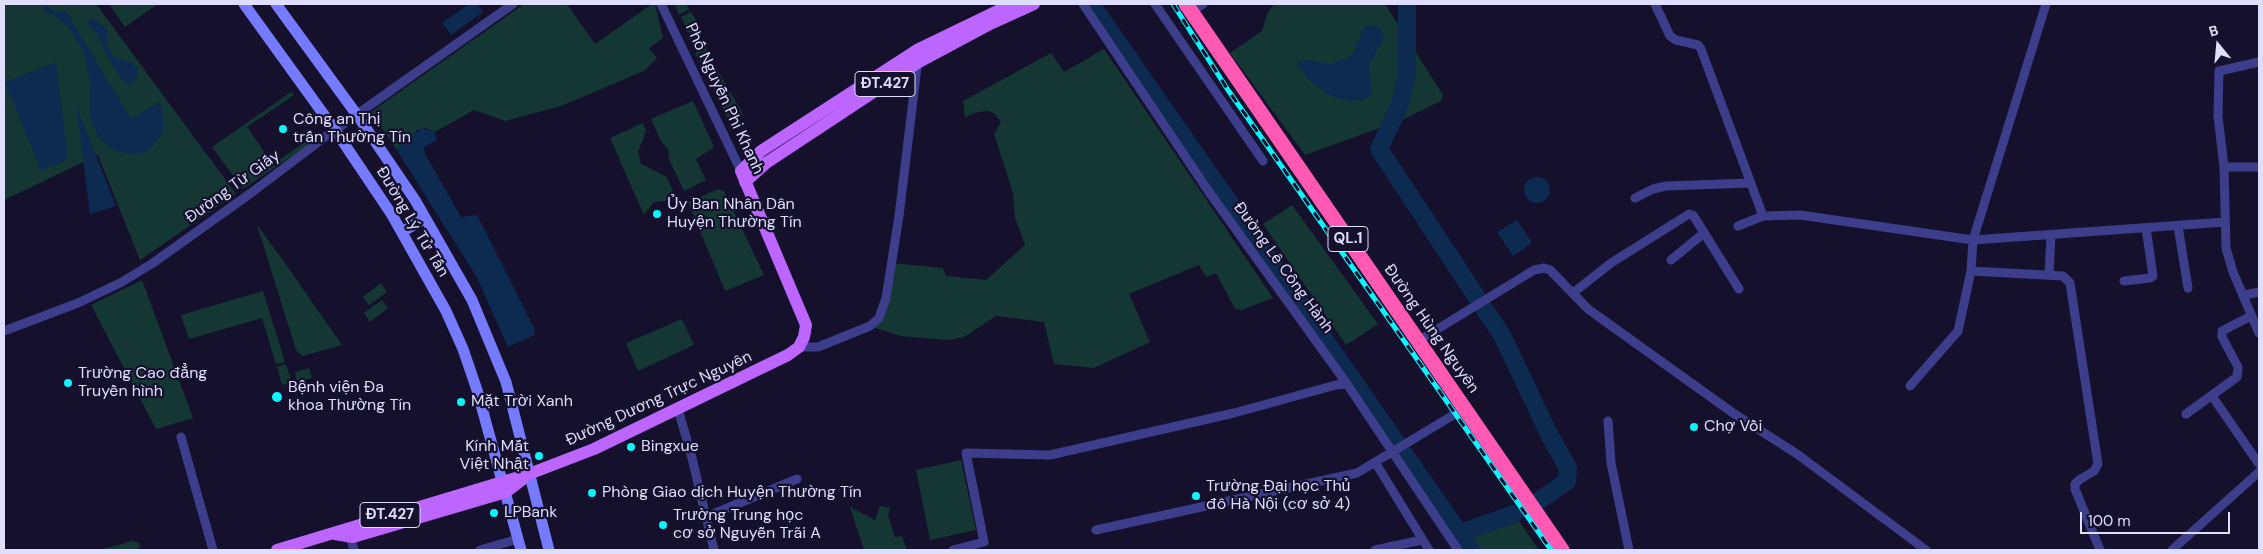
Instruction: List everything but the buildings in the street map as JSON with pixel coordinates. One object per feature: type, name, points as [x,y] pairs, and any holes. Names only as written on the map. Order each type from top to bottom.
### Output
[{"type":"highway","name":"Đường Hùng Nguyên","points":[[1193,6],[1418,341],[1562,550]]},
{"type":"main road","name":"ĐT.427","points":[[743,177],[766,163],[918,56],[1017,6],[1034,4]]},
{"type":"main road","name":"Phố Nguyễn Phi Khanh","points":[[743,177],[806,325],[804,337],[799,347]]},
{"type":"main road","name":"Đường Dương Trực Nguyên","points":[[331,533],[350,536],[504,487],[530,474],[594,449],[776,363],[799,347]]},
{"type":"main road","name":"Đường Dương Trực Nguyên","points":[[277,550],[331,533],[504,487]]},
{"type":"street","name":"Đường Lý Tử Tấn","points":[[244,4],[335,130],[402,232],[446,311],[463,349],[477,390],[519,545]]},
{"type":"street","name":"Đường Lý Tử Tấn","points":[[276,4],[416,200],[472,300],[506,382],[549,550]]},
{"type":"street","name":"Đường Từ Giấy","points":[[4,331],[78,303],[122,282],[153,263],[335,130],[513,4]]},
{"type":"street","name":"Phố Nguyễn Phi Khanh","points":[[661,4],[743,177]]},
{"type":"street","name":"Đường Lê Công Hành","points":[[1083,4],[1209,192],[1394,449],[1458,550]]},
{"type":"street","points":[[1154,4],[1263,161]]},
{"type":"street","points":[[1655,4],[1670,36],[1676,40],[1698,45],[1701,48],[1763,216]]},
{"type":"street","points":[[1910,386],[1958,331],[1971,271],[1973,240],[2046,4]]},
{"type":"street","points":[[799,347],[818,347],[870,326],[879,318],[886,298],[889,280],[918,56]]},
{"type":"street","points":[[2259,62],[2219,71],[2218,116],[2224,167],[2226,248],[2233,272],[2259,333]]},
{"type":"street","points":[[2224,167],[2259,166]]},
{"type":"street","points":[[1635,198],[1653,189],[1666,186],[1750,183]]},
{"type":"street","points":[[1573,293],[1611,263],[1687,214],[1694,215],[1739,289]]},
{"type":"street","points":[[1738,226],[1763,216],[1800,215],[1973,240],[2225,222]]},
{"type":"street","points":[[402,232],[425,218]]},
{"type":"street","points":[[2178,226],[2188,288]]},
{"type":"street","points":[[2124,282],[2153,276],[2146,228]]},
{"type":"street","points":[[1671,260],[1704,233]]},
{"type":"street","points":[[2049,274],[2051,235]]},
{"type":"street","points":[[1418,341],[1539,268],[1550,270],[1588,309],[1733,413],[1797,454],[1926,550]]},
{"type":"street","points":[[1971,271],[2049,274],[2063,276],[2070,283],[2098,464],[2094,471],[2075,484],[2075,489],[2100,550]]},
{"type":"street","points":[[2244,295],[2259,292]]},
{"type":"street","points":[[2186,414],[2212,396],[2239,373],[2238,367],[2222,337],[2222,331],[2251,316]]},
{"type":"street","points":[[953,550],[984,542],[966,453],[1050,455],[1234,413],[1336,385],[1347,384]]},
{"type":"street","points":[[2212,396],[2259,464]]},
{"type":"street","points":[[1096,530],[1357,473],[1464,408]]},
{"type":"street","points":[[678,409],[714,550]]},
{"type":"street","points":[[1608,420],[1610,456],[1629,550]]},
{"type":"street","points":[[181,437],[213,550]]},
{"type":"street","points":[[1375,462],[1428,550]]},
{"type":"street","points":[[2175,549],[2259,472]]},
{"type":"street","points":[[706,517],[797,479]]},
{"type":"street","points":[[350,536],[354,550]]},
{"type":"street","points":[[1375,550],[1422,540]]},
{"type":"street","points":[[480,550],[519,545]]},
{"type":"green space","points":[[4,4],[96,4],[236,194],[140,260],[98,155],[4,200]]},
{"type":"green space","points":[[109,4],[158,4],[125,27]]},
{"type":"green space","points":[[524,4],[567,4],[595,44],[652,4],[655,4],[663,38],[649,48],[657,58],[644,71],[561,106],[505,121],[474,110],[435,132],[425,128],[417,130],[413,136],[396,149],[371,112]]},
{"type":"green space","points":[[675,4],[686,4],[689,9],[679,15]]},
{"type":"green space","points":[[1274,4],[1385,4],[1443,95],[1441,101],[1402,120],[1305,155],[1230,53],[1262,31],[1267,14]]},
{"type":"green space","points":[[691,12],[701,28],[688,33],[681,17]]},
{"type":"green space","points":[[706,47],[712,59],[702,65],[695,53]]},
{"type":"green space","points":[[1104,49],[1273,298],[1241,310],[1235,309],[1216,273],[1206,277],[1199,265],[1129,294],[1150,342],[1094,368],[1054,364],[1044,322],[996,316],[964,337],[947,340],[901,336],[870,326],[879,318],[892,263],[943,268],[946,276],[986,280],[1025,245],[1015,217],[1013,194],[994,134],[1001,122],[995,114],[988,111],[978,112],[965,117],[963,101],[1051,53],[1064,72]]},
{"type":"green space","points":[[713,62],[743,114],[729,122],[704,68]]},
{"type":"green space","points":[[291,92],[294,95],[247,127],[273,164],[311,138],[313,142],[243,189],[212,147]]},
{"type":"green space","points":[[693,101],[714,147],[696,159],[706,180],[684,191],[669,159],[668,149],[661,141],[651,119]]},
{"type":"green space","points":[[643,123],[646,131],[638,152],[641,164],[667,177],[673,191],[671,198],[666,201],[654,202],[644,215],[610,138]]},
{"type":"green space","points":[[718,189],[724,191],[764,275],[725,291],[688,202]]},
{"type":"green space","points":[[1292,205],[1378,324],[1346,345],[1263,224]]},
{"type":"green space","points":[[257,225],[342,345],[302,356],[296,350]]},
{"type":"green space","points":[[142,280],[193,418],[156,429],[91,305]]},
{"type":"green space","points":[[381,283],[387,292],[369,305],[363,297]]},
{"type":"green space","points":[[263,291],[285,362],[276,364],[262,318],[189,339],[181,315]]},
{"type":"green space","points":[[382,300],[388,308],[370,322],[364,313]]},
{"type":"green space","points":[[682,319],[694,345],[638,371],[626,343]]},
{"type":"green space","points":[[286,364],[292,383],[282,385],[277,367]]},
{"type":"green space","points":[[309,368],[312,378],[297,382],[295,372]]},
{"type":"green space","points":[[961,460],[976,530],[930,540],[916,470]]},
{"type":"green space","points":[[880,506],[890,508],[888,515],[895,537],[902,536],[907,550],[864,550],[850,507],[875,520]]},
{"type":"green space","points":[[1510,508],[1539,550],[1477,550],[1468,538]]},
{"type":"green space","points":[[132,541],[139,543],[140,546],[136,550],[100,550]]},
{"type":"water","points":[[42,4],[54,11],[66,11],[131,119],[160,102],[164,124],[162,133],[152,147],[142,153],[127,154],[112,149],[98,137],[90,116],[90,85],[84,53],[69,28],[53,15],[46,13]]},
{"type":"water","points":[[469,4],[477,4],[483,12],[451,35],[442,23]]},
{"type":"water","points":[[89,18],[94,19],[107,29],[107,45],[113,57],[133,63],[136,67],[139,74],[135,81],[128,84],[121,79],[107,56],[98,35],[87,23]]},
{"type":"water","points":[[1368,25],[1379,27],[1384,38],[1369,65],[1372,90],[1371,95],[1365,99],[1351,101],[1333,97],[1313,84],[1299,68],[1297,64],[1300,61],[1308,60],[1330,64],[1348,58],[1354,52],[1363,29]]},
{"type":"water","points":[[56,62],[68,159],[41,171],[5,82]]},
{"type":"water","points":[[76,105],[116,206],[90,214]]},
{"type":"water","points":[[422,128],[435,132],[437,140],[424,147],[425,154],[461,217],[477,215],[535,330],[534,335],[508,347],[476,276],[396,149]]},
{"type":"water","points":[[1537,177],[1547,180],[1550,190],[1547,200],[1537,203],[1527,200],[1524,190],[1527,180]]},
{"type":"water","points":[[1517,220],[1532,243],[1513,256],[1497,232]]},
{"type":"waterway","points":[[1091,4],[1471,550]]},
{"type":"waterway","points":[[1407,4],[1407,73],[1399,107],[1379,149],[1476,296]]},
{"type":"waterway","points":[[1485,310],[1502,335],[1549,434],[1568,468],[1567,481],[1527,509]]},
{"type":"waterway","points":[[1460,533],[1514,514]]},
{"type":"railway","points":[[1173,4],[1228,90],[1551,550]]},
{"type":"place","name":"Công an Thị trấn Thường Tín","points":[[283,129]]},
{"type":"place","name":"Ủy Ban Nhân Dân Huyện Thường Tín","points":[[657,214]]},
{"type":"place","name":"Trường Cao đẳng Truyền hình","points":[[68,383]]},
{"type":"place","name":"Bệnh viện Đa khoa Thường Tín","points":[[277,397]]},
{"type":"place","name":"Mặt Trời Xanh","points":[[461,402]]},
{"type":"place","name":"Chợ Vồi","points":[[1694,427]]},
{"type":"place","name":"Bingxue","points":[[631,447]]},
{"type":"place","name":"Kính Mắt Việt Nhật","points":[[539,456]]},
{"type":"place","name":"Phòng Giao dịch Huyện Thường Tín","points":[[592,493]]},
{"type":"place","name":"Trường Đại học Thủ đô Hà Nội (cơ sở 4)","points":[[1196,496]]},
{"type":"place","name":"LPBank","points":[[494,513]]},
{"type":"place","name":"Trường Trung học cơ sở Nguyễn Trãi A","points":[[663,525]]}]
